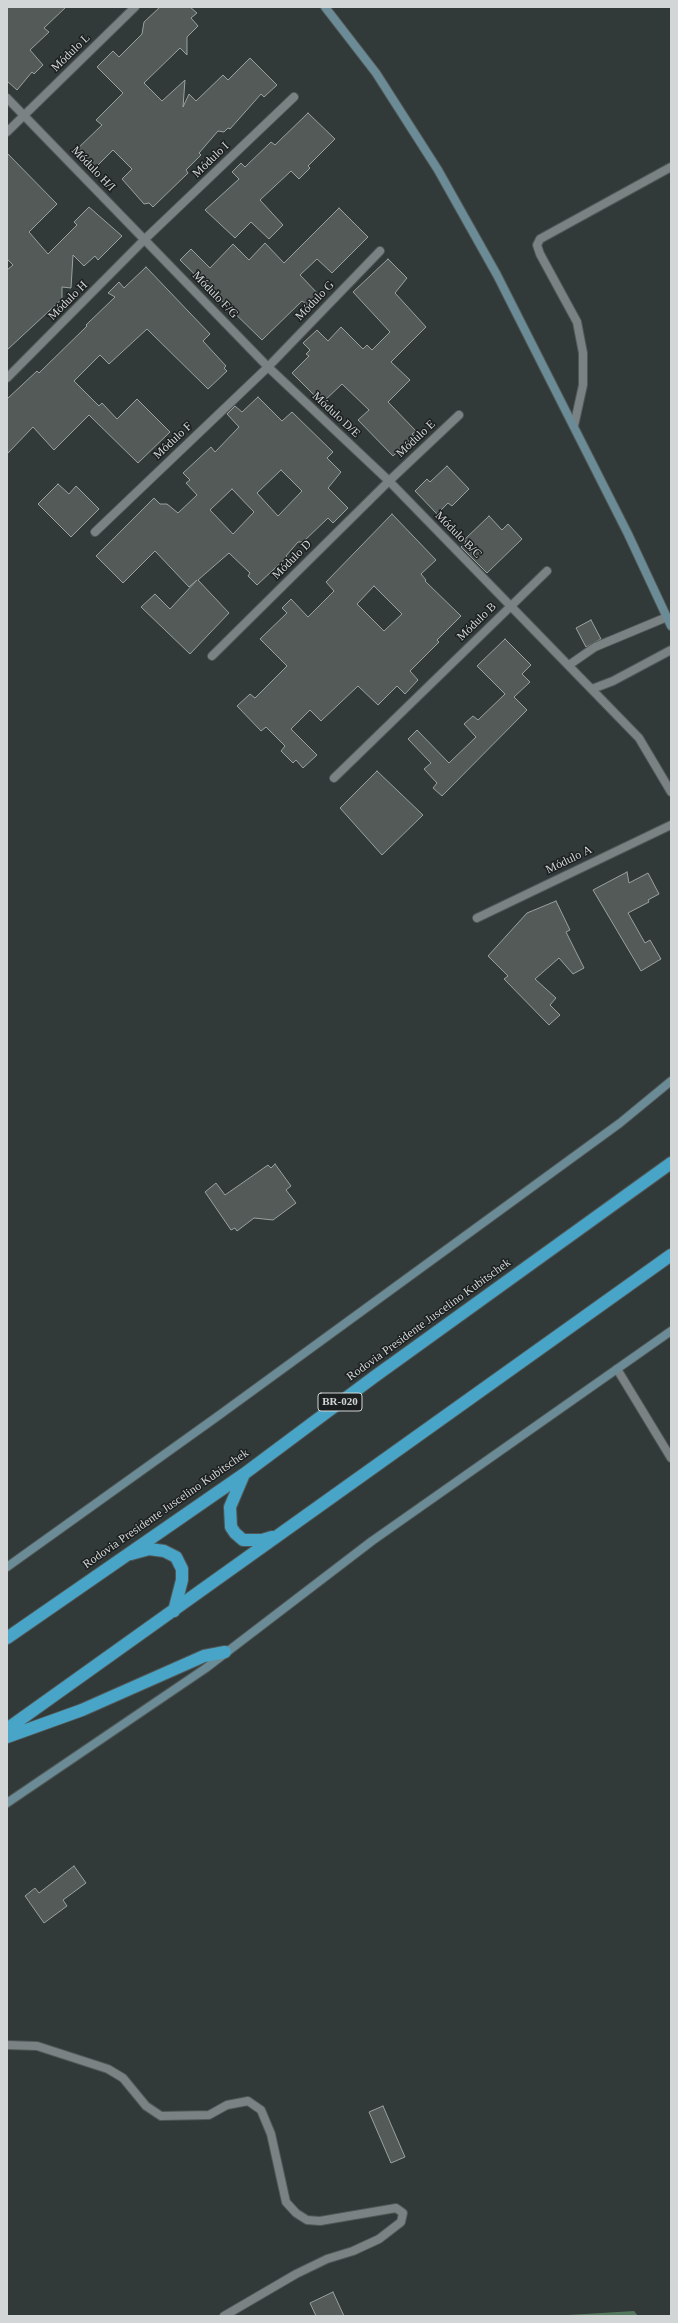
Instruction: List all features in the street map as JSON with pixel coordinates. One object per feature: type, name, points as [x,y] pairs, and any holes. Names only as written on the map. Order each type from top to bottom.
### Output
[{"type":"highway","name":"Rodovia Presidente Juscelino Kubitschek","points":[[7,1638],[244,1474],[380,1372],[671,1163]]},
{"type":"highway","points":[[7,1729],[671,1256]]},
{"type":"highway","points":[[244,1474],[230,1507],[229,1517],[235,1533],[243,1540],[252,1541],[280,1535]]},
{"type":"highway","points":[[124,1556],[148,1549],[164,1551],[176,1557],[182,1569],[182,1580],[174,1611]]},
{"type":"highway","points":[[7,1737],[82,1710],[204,1656],[225,1652]]},
{"type":"main road","points":[[325,7],[376,73],[438,170],[497,275],[628,534],[671,626]]},
{"type":"main road","points":[[7,1567],[225,1412],[620,1123],[671,1081]]},
{"type":"main road","points":[[7,1803],[206,1668],[372,1541],[671,1331]]},
{"type":"street","name":"Módulo L","points":[[7,132],[135,7]]},
{"type":"street","name":"Módulo I","points":[[145,240],[294,97]]},
{"type":"street","name":"Módulo H/I","points":[[7,98],[145,240]]},
{"type":"street","points":[[574,426],[583,385],[583,353],[577,322],[540,254],[537,245],[540,239],[671,167]]},
{"type":"street","name":"Módulo F/G","points":[[145,240],[268,367]]},
{"type":"street","name":"Módulo H","points":[[7,378],[145,240]]},
{"type":"street","name":"Módulo G","points":[[268,367],[380,252]]},
{"type":"street","name":"Módulo D/E","points":[[268,367],[389,481]]},
{"type":"street","name":"Módulo F","points":[[95,532],[268,367]]},
{"type":"street","name":"Módulo E","points":[[389,481],[459,415]]},
{"type":"street","name":"Módulo B/C","points":[[389,481],[511,605]]},
{"type":"street","name":"Módulo D","points":[[212,656],[389,481]]},
{"type":"street","points":[[511,605],[548,571]]},
{"type":"street","name":"Módulo B","points":[[334,778],[511,605],[639,738],[671,792]]},
{"type":"street","points":[[569,665],[595,647],[667,617]]},
{"type":"street","points":[[592,689],[613,681],[671,650]]},
{"type":"street","name":"Módulo A","points":[[477,918],[671,825]]},
{"type":"street","points":[[617,1369],[671,1458]]},
{"type":"street","points":[[7,2045],[37,2046],[108,2069],[123,2078],[146,2106],[161,2116],[209,2115],[227,2105],[248,2101],[261,2110],[271,2134],[286,2202],[296,2213],[307,2220],[320,2221],[396,2208],[403,2213],[401,2222],[379,2239],[353,2251],[327,2259],[296,2274],[224,2316]]},
{"type":"green space","points":[[634,2311],[638,2316],[464,2316],[568,2315]]},
{"type":"building","points":[[7,7],[66,7],[44,28],[49,32],[30,50],[43,65],[34,74],[32,72],[17,90],[7,81]]},
{"type":"building","points":[[160,7],[190,7],[197,13],[191,18],[198,26],[187,37],[187,55],[180,48],[144,83],[162,101],[185,80],[183,107],[189,94],[196,101],[223,75],[228,80],[250,58],[277,85],[264,97],[261,94],[230,129],[228,128],[224,132],[218,131],[199,153],[201,155],[186,170],[188,173],[153,207],[149,203],[144,204],[122,179],[132,169],[113,150],[92,171],[74,152],[102,125],[96,120],[123,93],[97,67],[113,51],[119,57],[142,34],[144,22]]},
{"type":"building","points":[[308,113],[335,139],[308,166],[310,168],[299,179],[291,171],[260,200],[283,225],[269,239],[251,222],[235,238],[205,210],[239,179],[232,172],[241,163],[245,167],[271,142],[275,145]]},
{"type":"building","points":[[7,153],[57,204],[29,232],[48,254],[77,225],[74,222],[89,207],[122,236],[98,260],[95,256],[84,266],[73,255],[71,288],[62,287],[62,299],[7,350],[7,270],[13,265],[7,259]]},
{"type":"building","points":[[339,208],[368,237],[332,273],[317,259],[300,275],[320,296],[309,306],[302,301],[262,340],[180,260],[191,249],[210,268],[233,244],[249,260],[265,243],[284,263]]},
{"type":"building","points":[[388,259],[407,278],[395,293],[426,327],[391,362],[410,380],[388,402],[416,431],[412,434],[414,436],[393,456],[358,420],[369,410],[342,384],[322,403],[292,373],[309,356],[306,354],[310,350],[303,343],[317,330],[328,341],[341,327],[363,349],[367,345],[372,350],[390,332],[353,292]]},
{"type":"building","points":[[146,267],[210,334],[203,341],[226,366],[224,368],[227,371],[208,389],[147,329],[109,364],[100,355],[74,381],[99,406],[102,403],[117,419],[137,399],[170,432],[138,463],[89,415],[54,450],[33,427],[7,454],[7,399],[37,371],[39,373],[115,297],[108,293],[119,282],[124,288]]},
{"type":"building","points":[[258,397],[282,421],[292,412],[333,452],[327,458],[341,472],[328,488],[348,508],[333,523],[328,518],[303,542],[298,542],[286,556],[287,557],[257,585],[248,576],[250,573],[229,553],[198,580],[229,613],[190,654],[141,607],[155,594],[170,609],[197,580],[189,587],[155,551],[123,583],[96,556],[154,498],[160,504],[167,504],[178,513],[197,495],[186,483],[190,480],[183,473],[211,447],[215,452],[239,427],[227,414],[235,406],[242,412]],"holes":[[[281,470],[302,491],[278,516],[257,493]],[[232,489],[254,512],[233,534],[210,510]]]},
{"type":"building","points":[[447,466],[469,489],[452,506],[448,503],[437,514],[415,491],[427,479],[430,482]]},
{"type":"building","points":[[58,484],[69,494],[76,486],[99,509],[71,537],[38,504]]},
{"type":"building","points":[[392,514],[436,560],[421,574],[426,580],[425,581],[461,616],[437,640],[439,642],[410,671],[418,680],[405,694],[397,686],[378,705],[358,686],[321,721],[310,710],[291,729],[317,755],[303,768],[296,760],[293,763],[281,751],[285,746],[266,727],[261,731],[237,706],[250,694],[255,698],[287,666],[260,639],[287,613],[282,608],[291,599],[308,617],[334,591],[326,582]],"holes":[[[374,586],[402,614],[384,631],[357,604]]]},
{"type":"building","points":[[489,516],[502,530],[508,524],[522,539],[487,573],[461,547],[466,542],[464,540]]},
{"type":"building","points":[[591,620],[601,639],[586,647],[576,628]]},
{"type":"building","points":[[505,639],[531,665],[522,674],[530,682],[514,697],[527,710],[442,796],[433,788],[437,783],[424,769],[431,763],[408,739],[417,730],[449,763],[476,737],[464,724],[473,716],[478,720],[505,694],[477,666]]},
{"type":"building","points":[[377,771],[423,815],[382,855],[340,808]]},
{"type":"building","points":[[627,872],[629,883],[648,873],[659,894],[648,900],[649,902],[628,913],[645,943],[650,940],[661,959],[641,971],[593,890]]},
{"type":"building","points":[[556,901],[570,930],[566,932],[584,968],[573,974],[559,958],[535,979],[556,998],[550,1005],[560,1015],[549,1025],[504,979],[508,976],[488,956],[527,913]]},
{"type":"building","points":[[275,1164],[291,1186],[286,1190],[296,1203],[273,1220],[254,1218],[237,1231],[235,1228],[231,1230],[205,1192],[216,1183],[225,1195],[268,1165],[271,1168]]},
{"type":"building","points":[[74,1866],[86,1883],[63,1900],[67,1906],[44,1923],[25,1896],[35,1888],[39,1893]]},
{"type":"building","points":[[383,2106],[405,2157],[391,2163],[369,2112]]},
{"type":"building","points":[[333,2292],[344,2316],[316,2316],[310,2303]]}]
